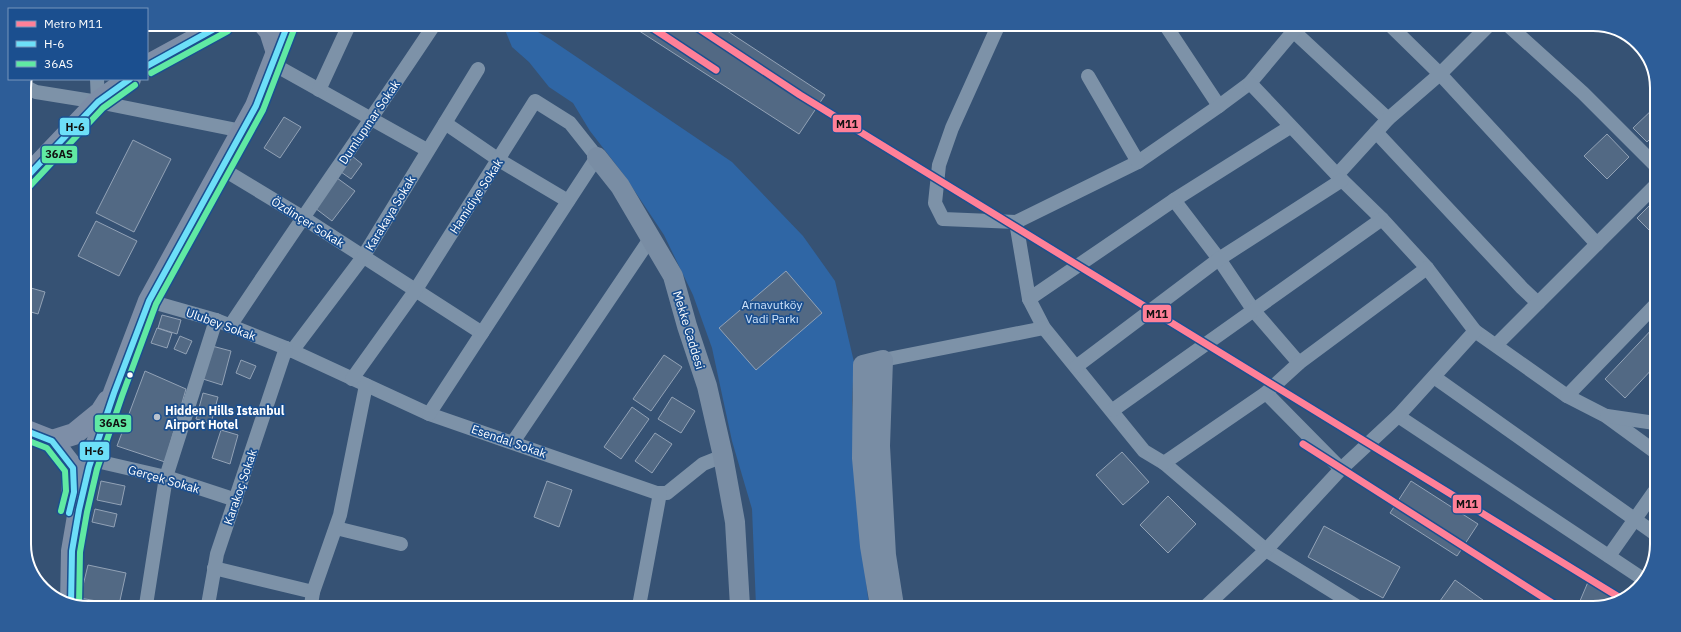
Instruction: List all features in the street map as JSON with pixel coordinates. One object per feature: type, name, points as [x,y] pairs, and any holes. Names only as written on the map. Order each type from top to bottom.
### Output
[{"type":"main road","points":[[148,65],[214,31]]},
{"type":"main road","points":[[270,31],[275,58]]},
{"type":"main road","points":[[71,598],[72,551],[79,510],[92,460],[114,393],[149,301],[256,106],[285,31]]},
{"type":"main road","points":[[31,173],[98,102],[129,80]]},
{"type":"main road","name":"Mekke Caddesi","points":[[597,157],[620,186],[673,276],[686,326],[707,386],[723,456],[735,522],[740,601]]},
{"type":"main road","points":[[879,601],[870,546],[862,458],[863,365],[882,360],[880,446],[886,555],[893,601]]},
{"type":"main road","points":[[52,441],[74,434],[101,412],[114,393]]},
{"type":"main road","points":[[31,433],[52,441],[73,468],[74,492],[62,546],[58,571],[58,592]]},
{"type":"street","points":[[319,90],[346,31]]},
{"type":"street","name":"Dumlupınar Sokak","points":[[230,326],[302,217],[372,119],[430,31]]},
{"type":"street","points":[[996,31],[949,135],[939,165],[935,202],[943,219],[1016,222],[1138,162],[1250,83],[1291,31]]},
{"type":"street","points":[[1169,31],[1219,106]]},
{"type":"street","points":[[1296,31],[1388,119]]},
{"type":"street","points":[[1396,31],[1440,74],[1597,244]]},
{"type":"street","points":[[1077,366],[1220,259],[1339,178],[1388,119],[1440,74],[1483,31]]},
{"type":"street","points":[[1514,31],[1583,93],[1650,160]]},
{"type":"street","points":[[275,58],[319,90],[428,150]]},
{"type":"street","name":"Karakaya Sokak","points":[[289,350],[363,257],[478,69]]},
{"type":"street","points":[[1088,76],[1138,162]]},
{"type":"street","points":[[97,80],[98,102]]},
{"type":"street","points":[[1250,83],[1339,178],[1382,219],[1428,268],[1475,331],[1567,396],[1606,416],[1650,448]]},
{"type":"street","points":[[31,90],[36,92],[98,102],[242,131]]},
{"type":"street","name":"Mekke Caddesi","points":[[535,101],[570,123],[597,157]]},
{"type":"street","name":"Hamidiye Sokak","points":[[352,378],[415,291],[535,101]]},
{"type":"street","points":[[445,123],[499,160],[568,201]]},
{"type":"street","points":[[1029,299],[1174,200],[1290,127]]},
{"type":"street","points":[[1376,132],[1522,288],[1538,303]]},
{"type":"street","points":[[429,414],[597,157]]},
{"type":"street","name":"Özdinçer Sokak","points":[[221,168],[302,217],[482,333]]},
{"type":"street","points":[[1496,345],[1650,191]]},
{"type":"street","points":[[1174,200],[1220,259],[1254,311],[1299,364]]},
{"type":"street","points":[[1113,410],[1382,219]]},
{"type":"street","points":[[1016,222],[1029,299],[1044,328],[1113,410],[1144,451],[1164,463],[1266,550],[1347,601]]},
{"type":"street","points":[[513,442],[650,239]]},
{"type":"street","points":[[1164,463],[1266,394],[1299,364],[1428,268]]},
{"type":"street","name":"Ulubey Sokak","points":[[149,301],[216,320],[289,350]]},
{"type":"street","points":[[1567,396],[1650,310]]},
{"type":"street","points":[[147,601],[166,478],[216,320]]},
{"type":"street","points":[[882,360],[1044,328]]},
{"type":"street","points":[[1211,601],[1266,550],[1341,469],[1398,416],[1475,331]]},
{"type":"street","name":"Esendal Sokak","points":[[289,350],[429,414],[660,493]]},
{"type":"street","name":"Karakoç Sokak","points":[[209,601],[217,554],[289,350]]},
{"type":"street","points":[[1434,377],[1650,530]]},
{"type":"street","points":[[214,568],[312,598],[340,515],[366,385]]},
{"type":"street","points":[[1266,394],[1341,469]]},
{"type":"street","points":[[1398,416],[1639,577]]},
{"type":"street","points":[[1606,416],[1650,422]]},
{"type":"street","points":[[640,601],[660,493],[667,493],[703,464],[723,456]]},
{"type":"street","name":"Gerçek Sokak","points":[[92,460],[166,478],[236,500]]},
{"type":"street","points":[[1609,556],[1650,498]]},
{"type":"street","points":[[336,528],[401,544]]},
{"type":"green space","name":"Arnavutköy Vadi Parkı","points":[[505,31],[536,31],[732,162],[803,236],[835,281],[854,362],[852,400],[856,498],[868,601],[756,601],[752,509],[732,441],[712,348],[693,295],[664,235],[624,175],[590,131],[573,103],[549,87],[529,62],[512,47]]},
{"type":"building","points":[[639,31],[727,31],[825,95],[799,134]]},
{"type":"building","points":[[1650,112],[1650,139],[1647,142],[1633,128]]},
{"type":"building","points":[[284,117],[301,127],[280,158],[264,148]]},
{"type":"building","points":[[1607,134],[1629,157],[1607,179],[1584,156]]},
{"type":"building","points":[[133,140],[171,159],[134,232],[96,213]]},
{"type":"building","points":[[352,156],[362,164],[351,179],[341,172]]},
{"type":"building","points":[[337,178],[355,191],[332,221],[315,208]]},
{"type":"building","points":[[1650,205],[1650,231],[1637,218]]},
{"type":"building","points":[[96,221],[137,241],[119,276],[78,256]]},
{"type":"building","points":[[786,271],[822,313],[756,370],[719,328]]},
{"type":"building","points":[[31,288],[45,292],[38,314],[31,312]]},
{"type":"building","points":[[162,315],[181,320],[177,334],[158,328]]},
{"type":"building","points":[[157,328],[172,333],[167,348],[151,343]]},
{"type":"building","points":[[1650,331],[1650,371],[1625,398],[1605,379]]},
{"type":"building","points":[[180,336],[192,341],[186,354],[174,349]]},
{"type":"building","points":[[212,346],[231,351],[222,385],[203,379]]},
{"type":"building","points":[[664,355],[682,367],[651,411],[633,399]]},
{"type":"building","points":[[241,360],[256,366],[250,379],[236,373]]},
{"type":"building","points":[[145,371],[186,389],[165,462],[117,446]]},
{"type":"building","points":[[203,393],[218,397],[211,423],[196,419]]},
{"type":"building","points":[[672,397],[695,411],[681,433],[658,419]]},
{"type":"building","points":[[632,407],[649,419],[621,459],[604,447]]},
{"type":"building","points":[[221,430],[238,435],[230,464],[212,458]]},
{"type":"building","points":[[655,433],[672,444],[652,473],[635,461]]},
{"type":"building","points":[[1122,452],[1149,482],[1123,505],[1096,475]]},
{"type":"building","points":[[101,481],[125,486],[121,505],[97,500]]},
{"type":"building","points":[[547,481],[572,490],[559,527],[534,517]]},
{"type":"building","points":[[1411,481],[1478,524],[1457,556],[1390,513]]},
{"type":"building","points":[[1168,496],[1196,524],[1168,553],[1140,525]]},
{"type":"building","points":[[95,509],[117,514],[114,527],[92,522]]},
{"type":"building","points":[[1324,526],[1400,567],[1383,598],[1308,557]]},
{"type":"building","points":[[88,565],[126,573],[120,601],[97,601],[80,598]]},
{"type":"building","points":[[1455,580],[1484,601],[1440,601]]},
{"type":"building","points":[[1588,582],[1618,595],[1600,601],[1580,601]]},
{"type":"metro line","name":"M11","points":[[657,31],[716,70]]},
{"type":"metro line","name":"M11","points":[[703,31],[800,95],[1617,596]]},
{"type":"metro line","name":"M11","points":[[1303,444],[1549,601]]},
{"type":"transit line","name":"H-6","points":[[148,65],[210,31]]},
{"type":"transit line","name":"36AS","points":[[151,73],[228,31]]},
{"type":"transit line","name":"H-6","points":[[71,598],[72,551],[79,510],[89,467],[114,393],[149,301],[256,106],[285,31]]},
{"type":"transit line","name":"36AS","points":[[79,600],[80,552],[97,469],[156,304],[263,110],[293,31]]},
{"type":"transit line","name":"H-6","points":[[31,173],[98,102],[129,80]]},
{"type":"transit line","name":"36AS","points":[[31,185],[103,108],[135,85]]},
{"type":"transit line","name":"H-6","points":[[31,433],[52,441],[73,468],[74,492],[69,513]]},
{"type":"transit line","name":"36AS","points":[[31,442],[47,448],[65,471],[66,491],[61,511]]},
{"type":"place","name":"Hidden Hills Istanbul Airport Hotel","points":[[157,417]]}]
